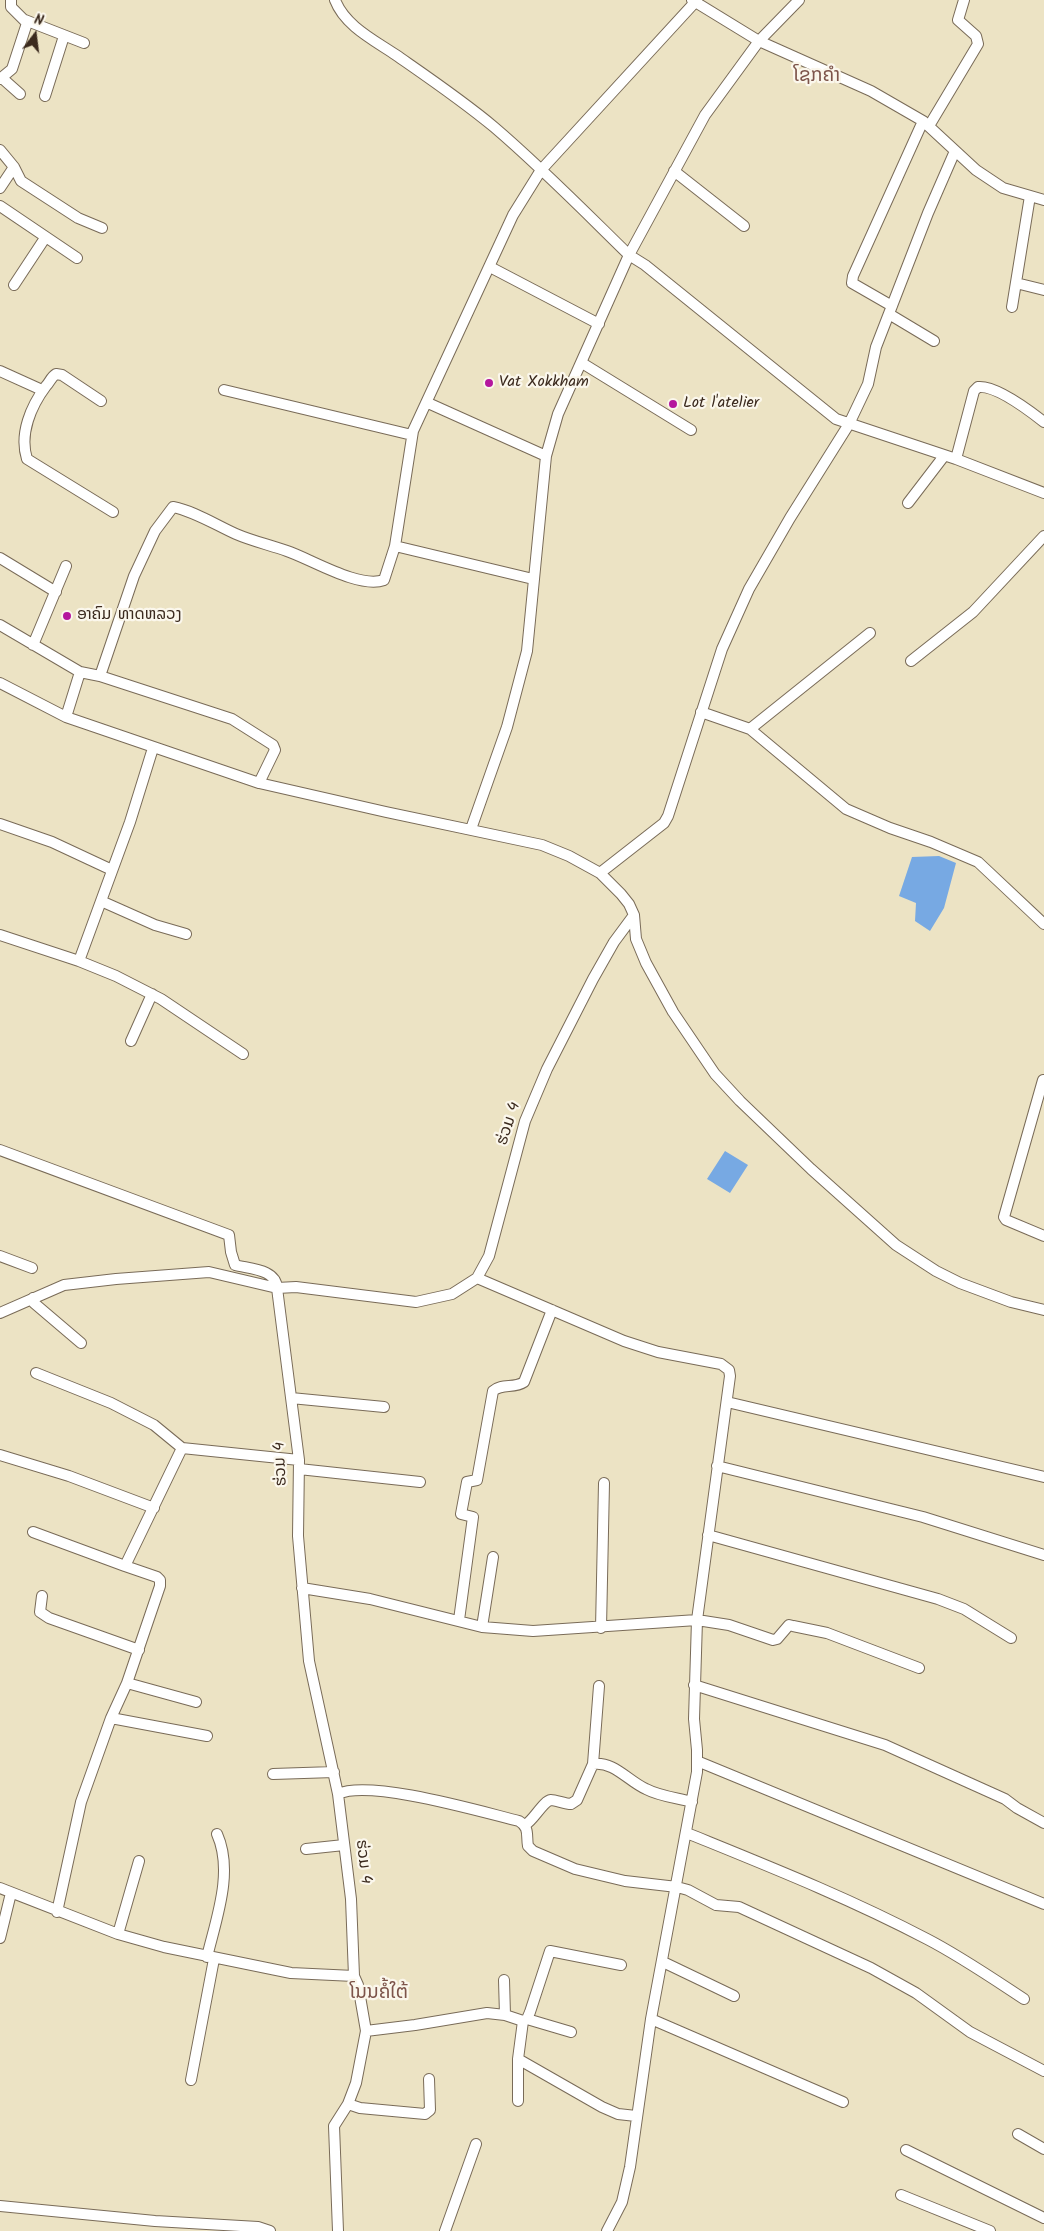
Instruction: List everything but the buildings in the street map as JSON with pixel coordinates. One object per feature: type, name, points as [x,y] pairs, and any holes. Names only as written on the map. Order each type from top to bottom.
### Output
[{"type":"street","points":[[11,0],[11,7],[25,20],[84,43]]},
{"type":"street","points":[[335,0],[341,12],[358,29],[377,44],[444,88],[493,126],[629,255],[836,419],[956,459],[1044,493]]},
{"type":"street","points":[[471,829],[507,727],[527,651],[546,456],[558,414],[629,255],[705,115],[759,41],[799,0]]},
{"type":"street","points":[[934,341],[852,283],[853,276],[926,124],[978,44],[976,36],[958,20],[964,0]]},
{"type":"street","points":[[100,676],[134,576],[155,530],[170,508],[176,508],[239,536],[289,551],[329,570],[364,580],[377,582],[384,580],[395,546],[406,488],[412,435],[512,215],[541,170],[695,1],[759,41],[871,91],[926,124],[976,170],[1004,188],[1044,200]]},
{"type":"street","points":[[20,94],[1,79],[12,69],[27,23],[25,20]]},
{"type":"street","points":[[45,96],[64,36]]},
{"type":"street","points":[[0,150],[14,167],[18,177],[26,184],[78,218],[102,228]]},
{"type":"street","points":[[600,873],[664,824],[668,816],[722,649],[749,590],[790,518],[849,424],[868,384],[876,347],[955,151]]},
{"type":"street","points":[[0,188],[14,167]]},
{"type":"street","points":[[674,171],[744,226]]},
{"type":"street","points":[[1012,307],[1030,196]]},
{"type":"street","points":[[0,206],[76,258]]},
{"type":"street","points":[[14,284],[46,238]]},
{"type":"street","points":[[490,266],[599,324]]},
{"type":"street","points":[[1016,283],[1044,290]]},
{"type":"street","points":[[582,362],[691,430]]},
{"type":"street","points":[[0,371],[42,390]]},
{"type":"street","points":[[101,401],[56,374],[42,390],[27,421],[24,451],[27,459],[113,512]]},
{"type":"street","points":[[956,459],[974,391],[978,387],[987,388],[1023,407],[1044,422]]},
{"type":"street","points":[[224,390],[412,435]]},
{"type":"street","points":[[428,403],[546,456]]},
{"type":"street","points":[[908,503],[944,456]]},
{"type":"street","points":[[911,661],[973,612],[1044,536]]},
{"type":"street","points":[[395,546],[533,579]]},
{"type":"street","points":[[0,558],[56,592]]},
{"type":"street","points":[[33,645],[66,566]]},
{"type":"street","points":[[0,625],[80,672],[100,676],[232,719],[274,745],[275,750],[260,783]]},
{"type":"street","points":[[750,730],[870,633]]},
{"type":"street","points":[[66,716],[80,672]]},
{"type":"street","points":[[0,683],[66,716],[153,748],[260,783],[542,845],[600,873],[622,894],[634,915],[636,939],[646,963],[673,1012],[715,1074],[747,1108],[811,1169],[896,1245],[936,1271],[960,1283],[1011,1302],[1044,1310]]},
{"type":"street","points":[[702,712],[750,730],[846,808],[890,828],[931,842],[978,862],[1044,924]]},
{"type":"street","points":[[79,961],[153,748]]},
{"type":"street","points":[[0,824],[52,842],[112,870]]},
{"type":"street","points":[[101,901],[155,925],[186,934]]},
{"type":"street","name":"ຮ່ວມ 4","points":[[477,1278],[488,1256],[526,1121],[547,1069],[593,979],[614,942],[634,915]]},
{"type":"street","points":[[0,935],[79,961],[116,976],[152,994],[243,1054]]},
{"type":"street","points":[[131,1041],[152,994]]},
{"type":"street","points":[[1043,1080],[1004,1217],[1006,1220],[1044,1236]]},
{"type":"street","points":[[0,1150],[229,1235],[230,1252],[235,1266],[236,1278]]},
{"type":"street","points":[[0,1256],[32,1268]]},
{"type":"street","points":[[235,1266],[272,1275],[277,1281],[277,1288]]},
{"type":"street","points":[[0,1313],[64,1285],[208,1272],[277,1288],[296,1286],[416,1302],[452,1294],[477,1278],[624,1341],[658,1352],[721,1364],[729,1370],[727,1402],[697,1620],[694,1685],[697,1760],[692,1802],[652,2019],[636,2116],[630,2167],[622,2202],[607,2231]]},
{"type":"street","name":"ຮ່ວມ 4","points":[[277,1288],[299,1465],[298,1536],[309,1660],[338,1794],[351,1899],[354,1976],[358,1985],[366,2031],[356,2084],[348,2104],[334,2126],[338,2231]]},
{"type":"street","points":[[33,1298],[34,1304],[81,1343]]},
{"type":"street","points":[[459,1620],[473,1517],[462,1514],[467,1482],[477,1480],[493,1391],[497,1387],[519,1386],[524,1382],[552,1310]]},
{"type":"street","points":[[36,1373],[126,1410],[154,1425],[182,1448],[420,1482]]},
{"type":"street","points":[[291,1398],[384,1407]]},
{"type":"street","points":[[727,1402],[1044,1477]]},
{"type":"street","points":[[125,1566],[182,1448]]},
{"type":"street","points":[[0,1455],[69,1476],[154,1508]]},
{"type":"street","points":[[717,1466],[923,1517],[1044,1555]]},
{"type":"street","points":[[601,1628],[604,1483]]},
{"type":"street","points":[[33,1532],[157,1576],[160,1580],[160,1586],[139,1650],[80,1802],[56,1912]]},
{"type":"street","points":[[708,1535],[938,1599],[964,1609],[1011,1638]]},
{"type":"street","points":[[482,1627],[494,1557]]},
{"type":"street","points":[[302,1588],[370,1599],[482,1627],[533,1631],[601,1628],[697,1620],[729,1626],[773,1640],[778,1639],[788,1626],[819,1631],[919,1668]]},
{"type":"street","points":[[42,1596],[40,1612],[49,1618],[139,1650]]},
{"type":"street","points":[[127,1683],[196,1702]]},
{"type":"street","points":[[694,1685],[885,1745],[1005,1799],[1044,1824]]},
{"type":"street","points":[[525,1825],[531,1822],[546,1802],[552,1800],[571,1804],[577,1800],[593,1764],[599,1686]]},
{"type":"street","points":[[111,1718],[207,1736]]},
{"type":"street","points":[[697,1760],[1044,1904]]},
{"type":"street","points":[[593,1764],[600,1763],[612,1767],[647,1790],[692,1802]]},
{"type":"street","points":[[273,1774],[334,1772]]},
{"type":"street","points":[[338,1794],[345,1790],[368,1790],[397,1794],[444,1802],[519,1821],[528,1830],[528,1846],[538,1854],[575,1869],[625,1881],[677,1887],[688,1890],[716,1905],[739,1907],[871,1968],[916,1993],[970,2032],[1044,2071]]},
{"type":"street","points":[[687,1833],[872,1911],[928,1939],[1024,1998]]},
{"type":"street","points":[[191,2080],[223,1891],[222,1845],[217,1834]]},
{"type":"street","points":[[306,1849],[344,1845]]},
{"type":"street","points":[[118,1934],[139,1861]]},
{"type":"street","points":[[0,1888],[56,1912],[118,1934],[211,1958],[292,1973],[354,1976]]},
{"type":"street","points":[[0,1938],[11,1893]]},
{"type":"street","points":[[518,2101],[518,2059],[525,2020],[550,1951],[621,1965]]},
{"type":"street","points":[[663,1962],[734,1996]]},
{"type":"street","points":[[504,1980],[505,2015]]},
{"type":"street","points":[[366,2031],[487,2013],[505,2015],[571,2032]]},
{"type":"street","points":[[652,2019],[843,2102]]},
{"type":"street","points":[[518,2059],[602,2107],[618,2114],[636,2116]]},
{"type":"street","points":[[348,2104],[360,2108],[425,2114],[430,2110],[429,2079]]},
{"type":"street","points":[[1018,2134],[1044,2149]]},
{"type":"street","points":[[445,2231],[476,2144]]},
{"type":"street","points":[[906,2150],[1044,2218]]},
{"type":"street","points":[[901,2195],[990,2231]]},
{"type":"street","points":[[0,2206],[155,2221],[258,2227],[270,2231]]},
{"type":"water","points":[[939,856],[956,863],[944,908],[930,931],[915,921],[916,903],[899,896],[912,857]]},
{"type":"water","points":[[725,1151],[748,1165],[730,1193],[707,1179]]},
{"type":"place","name":"Vat Xokkham","points":[[489,383]]},
{"type":"place","name":"Lot l'atelier","points":[[673,404]]},
{"type":"place","name":"ອາຄົມ ທາດຫລວງ","points":[[67,616]]},
{"type":"district","name":"ໂຊກຄຳ","points":[[817,78]]},
{"type":"district","name":"ໂນນຄໍ້ໃຕ້","points":[[379,1995]]}]
